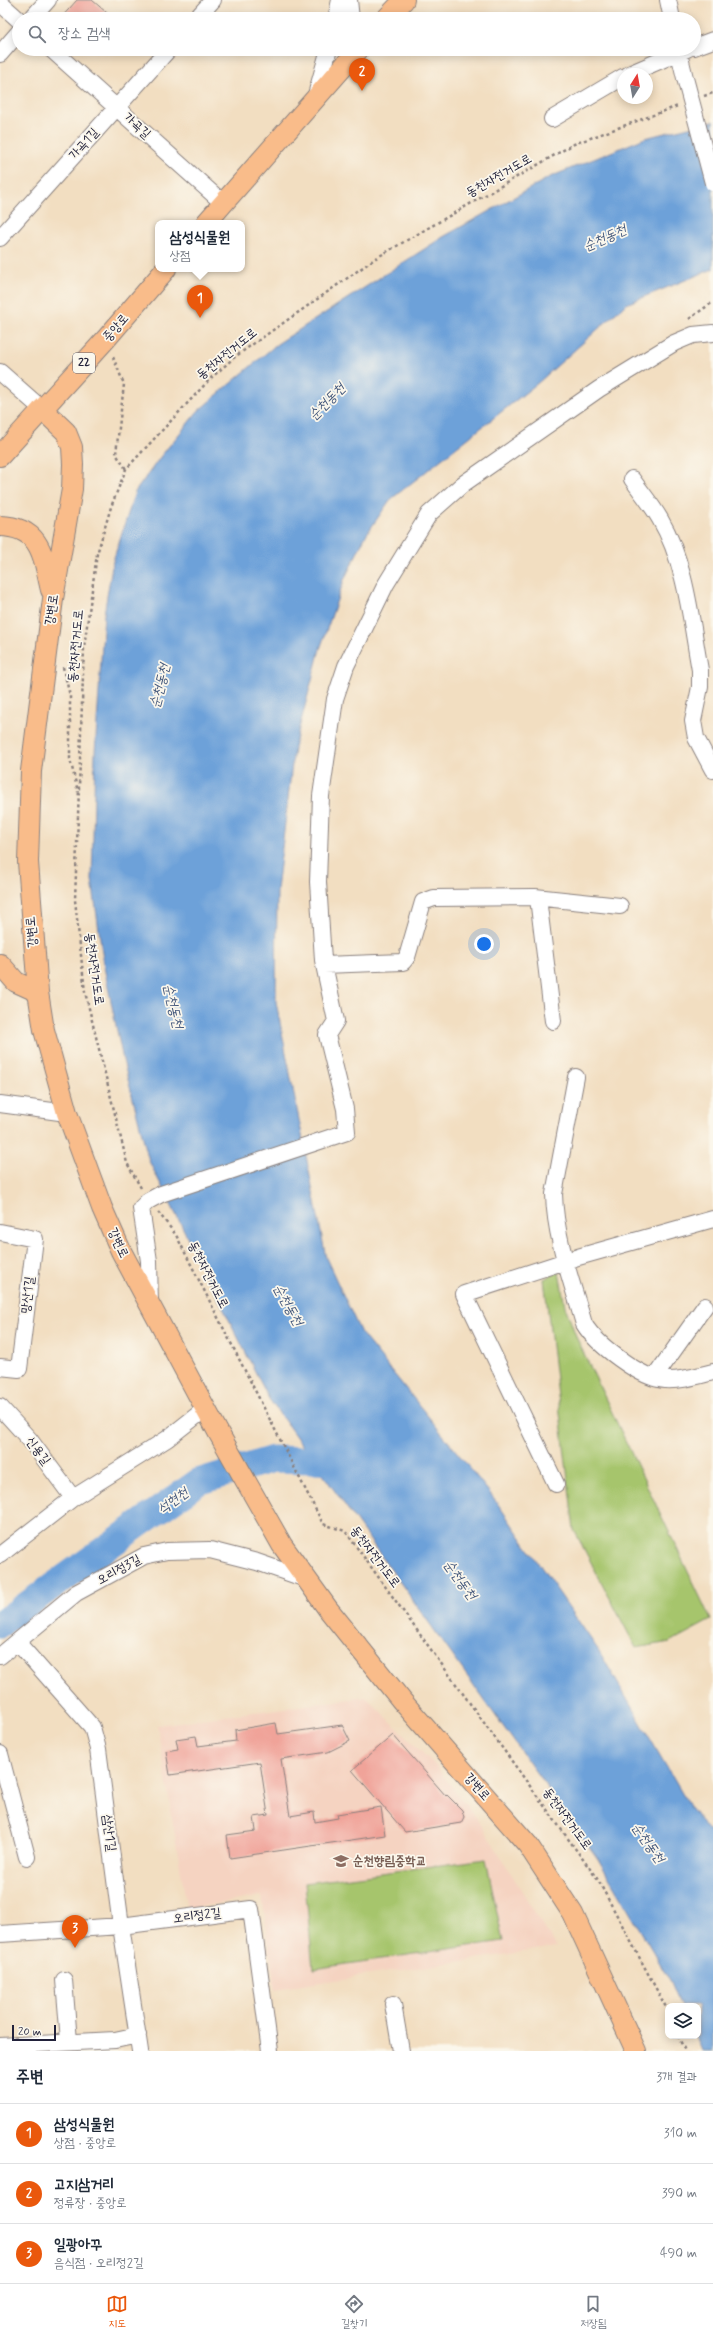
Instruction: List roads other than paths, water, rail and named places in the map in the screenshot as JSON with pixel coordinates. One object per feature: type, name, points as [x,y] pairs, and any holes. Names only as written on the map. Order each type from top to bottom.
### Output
[{"type":"main road","points":[[393,12],[404,0]]},
{"type":"main road","points":[[209,220],[351,56]]},
{"type":"main road","name":"중앙로","points":[[0,456],[106,339],[163,272]]},
{"type":"main road","name":"강변로","points":[[42,409],[66,432],[72,447],[73,464],[72,489],[53,599],[31,771],[28,821],[28,862],[38,992],[44,1030],[67,1113],[102,1208],[121,1251],[218,1432],[282,1545],[306,1579],[402,1700],[528,1846],[573,1914],[636,2051]]},
{"type":"main road","points":[[0,526],[11,527],[27,533],[34,539],[42,550],[53,599]]},
{"type":"main road","points":[[0,964],[16,982],[38,992]]},
{"type":"street","points":[[37,12],[48,0]]},
{"type":"street","points":[[202,12],[213,0]]},
{"type":"street","points":[[337,12],[340,0]]},
{"type":"street","points":[[349,0],[350,12]]},
{"type":"street","points":[[668,0],[671,12]]},
{"type":"street","points":[[0,3],[12,14]]},
{"type":"street","points":[[0,54],[12,40]]},
{"type":"street","points":[[701,44],[713,40]]},
{"type":"street","name":"가곡길","points":[[60,56],[223,203]]},
{"type":"street","name":"가곡1길","points":[[0,238],[163,56]]},
{"type":"street","points":[[316,97],[328,56]]},
{"type":"street","points":[[642,68],[669,56]]},
{"type":"street","points":[[683,56],[685,78],[713,183]]},
{"type":"street","points":[[552,119],[617,81]]},
{"type":"street","points":[[150,1305],[149,1260],[141,1208],[154,1198],[347,1132],[345,1109],[326,1035],[336,1021],[324,966],[318,882],[321,796],[335,699],[346,666],[386,584],[416,531],[429,514],[463,484],[598,389],[674,343],[693,335],[713,333]]},
{"type":"street","points":[[0,372],[42,409]]},
{"type":"street","points":[[632,479],[660,519],[669,538],[680,570],[700,670],[698,699],[693,721],[696,738],[713,770]]},
{"type":"street","points":[[324,966],[403,962],[407,957],[423,902],[434,898],[538,898],[620,906]]},
{"type":"street","points":[[538,898],[553,1021]]},
{"type":"street","points":[[576,1077],[554,1194],[554,1208],[566,1261],[584,1324],[589,1332],[616,1356],[654,1378],[664,1380],[682,1379],[713,1372]]},
{"type":"street","points":[[0,1104],[67,1113]]},
{"type":"street","points":[[556,1484],[464,1294],[566,1261],[713,1219]]},
{"type":"street","name":"망산1길","points":[[0,1232],[35,1239],[19,1369],[0,1367]]},
{"type":"street","points":[[654,1378],[705,1306]]},
{"type":"street","name":"신용길","points":[[0,1407],[30,1440],[73,1498]]},
{"type":"street","points":[[0,1555],[73,1498],[167,1439],[206,1409]]},
{"type":"street","name":"오리정3길","points":[[0,1656],[76,1594],[144,1556],[167,1551],[210,1550],[257,1562],[306,1579]]},
{"type":"street","name":"삼산1길","points":[[17,1642],[92,1727],[98,1750],[121,1926],[140,2051]]},
{"type":"street","points":[[0,1754],[27,1857]]},
{"type":"street","name":"오리정2길","points":[[0,1934],[121,1926],[251,1909],[270,2051]]},
{"type":"street","points":[[64,1980],[69,2041]]},
{"type":"street","points":[[393,2004],[401,2051]]},
{"type":"street","points":[[0,2046],[69,2041],[116,2040],[138,2035]]},
{"type":"water","name":"순천동천","points":[[713,121],[713,269],[626,304],[539,382],[390,500],[366,535],[344,580],[320,649],[294,748],[277,890],[276,1002],[326,1258],[361,1333],[493,1497],[599,1651],[690,1807],[713,1837],[713,2051],[701,2051],[696,2039],[701,2039],[701,2003],[680,2003],[671,1982],[598,1859],[269,1399],[149,1161],[123,1060],[104,967],[92,880],[95,753],[104,614],[113,561],[135,492],[161,456],[198,411],[277,344],[443,237],[550,177],[645,138]]},
{"type":"waterway","name":"석현천","points":[[0,1624],[198,1482],[273,1459],[349,1461]]},
{"type":"place","name":"고지삼거리","points":[[362,91]]},
{"type":"place","name":"삼성식물원","points":[[200,318]]},
{"type":"place","name":"순천향림중학교","points":[[341,1861]]},
{"type":"place","name":"일광아꾸","points":[[75,1948]]}]
